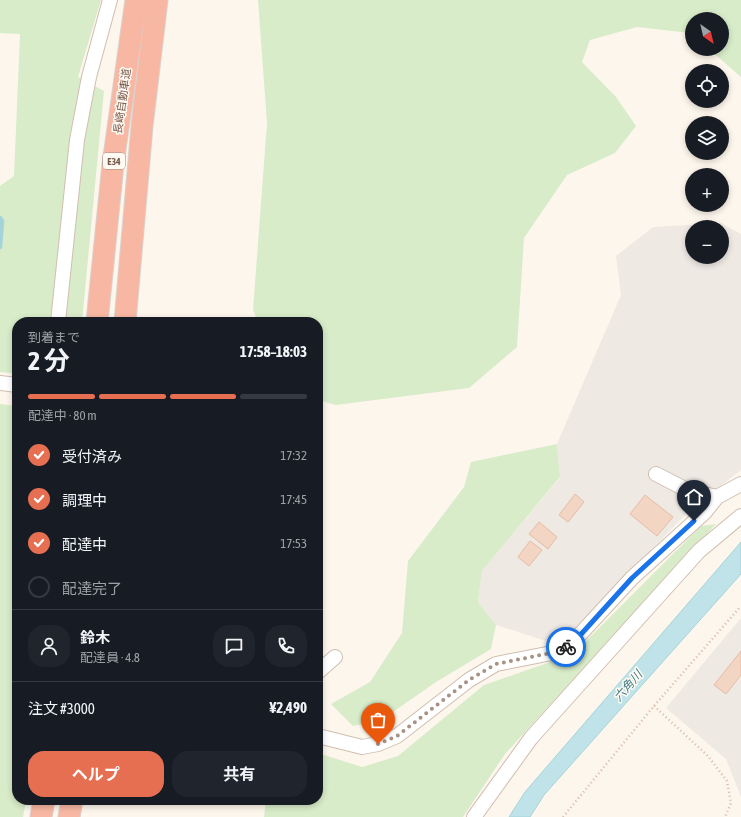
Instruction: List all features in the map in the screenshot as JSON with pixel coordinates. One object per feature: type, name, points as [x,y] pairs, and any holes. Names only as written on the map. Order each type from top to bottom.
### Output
[{"type":"highway","name":"長崎自動車道","points":[[98,317],[113,164],[136,0]]},
{"type":"highway","name":"長崎自動車道","points":[[125,317],[142,126],[157,0]]},
{"type":"highway","points":[[41,817],[43,805]]},
{"type":"highway","points":[[69,817],[71,805]]},
{"type":"street","points":[[59,317],[77,140],[89,77],[110,0]]},
{"type":"street","points":[[0,383],[12,384]]},
{"type":"street","points":[[656,474],[687,490],[718,497]]},
{"type":"street","points":[[323,737],[362,747],[378,744],[397,736],[469,680],[496,664],[556,652],[574,642],[632,578],[705,512],[718,497],[741,484]]},
{"type":"street","points":[[474,817],[531,738],[699,551],[741,516]]},
{"type":"street","points":[[323,668],[335,657]]},
{"type":"path","points":[[563,817],[654,706],[741,606]]},
{"type":"path","points":[[654,706],[708,756],[726,781],[731,803],[725,817]]},
{"type":"shaded area","points":[[685,225],[685,264],[729,264],[729,227],[741,234],[741,470],[692,508],[567,636],[546,641],[496,625],[478,602],[482,571],[560,478],[557,444],[621,295],[616,256],[653,227]]},
{"type":"shaded area","points":[[741,618],[741,797],[726,759],[666,708]]},
{"type":"green space","points":[[0,0],[101,0],[78,77],[104,91],[82,317],[12,317],[12,373],[0,372],[0,186],[14,176],[20,34],[0,33]]},
{"type":"green space","points":[[258,0],[741,0],[741,77],[729,66],[729,64],[726,64],[717,56],[729,56],[729,12],[685,12],[685,32],[637,27],[590,40],[582,62],[616,97],[636,126],[615,153],[567,175],[524,238],[517,347],[469,388],[336,405],[323,401],[323,317],[256,317],[253,310],[267,123]]},
{"type":"green space","points":[[0,404],[12,405],[12,805],[25,805],[23,817],[0,817]]},
{"type":"green space","points":[[557,444],[560,477],[482,571],[478,602],[496,625],[491,649],[436,682],[380,721],[353,726],[331,704],[370,682],[402,633],[408,561],[464,487],[471,462]]},
{"type":"green space","points":[[716,524],[505,754],[463,817],[264,817],[265,805],[323,805],[323,755],[362,767],[398,756],[484,685],[573,654],[701,526]]},
{"type":"water","name":"六角川","points":[[741,542],[741,574],[544,795],[530,817],[509,817],[525,792]]},
{"type":"building","points":[[575,494],[584,502],[568,522],[559,515]]},
{"type":"building","points":[[645,495],[673,517],[657,536],[630,514]]},
{"type":"building","points":[[539,522],[557,537],[548,549],[529,534]]},
{"type":"building","points":[[530,541],[542,550],[529,566],[518,557]]},
{"type":"building","points":[[741,651],[741,675],[726,694],[714,685]]},
{"type":"waterway","points":[[0,218],[2,221],[0,247]]},
{"type":"way so far","points":[[378,744],[397,736],[469,680],[496,664],[556,652],[566,647]]},
{"type":"route","points":[[566,647],[574,642],[632,578],[694,521]]}]
